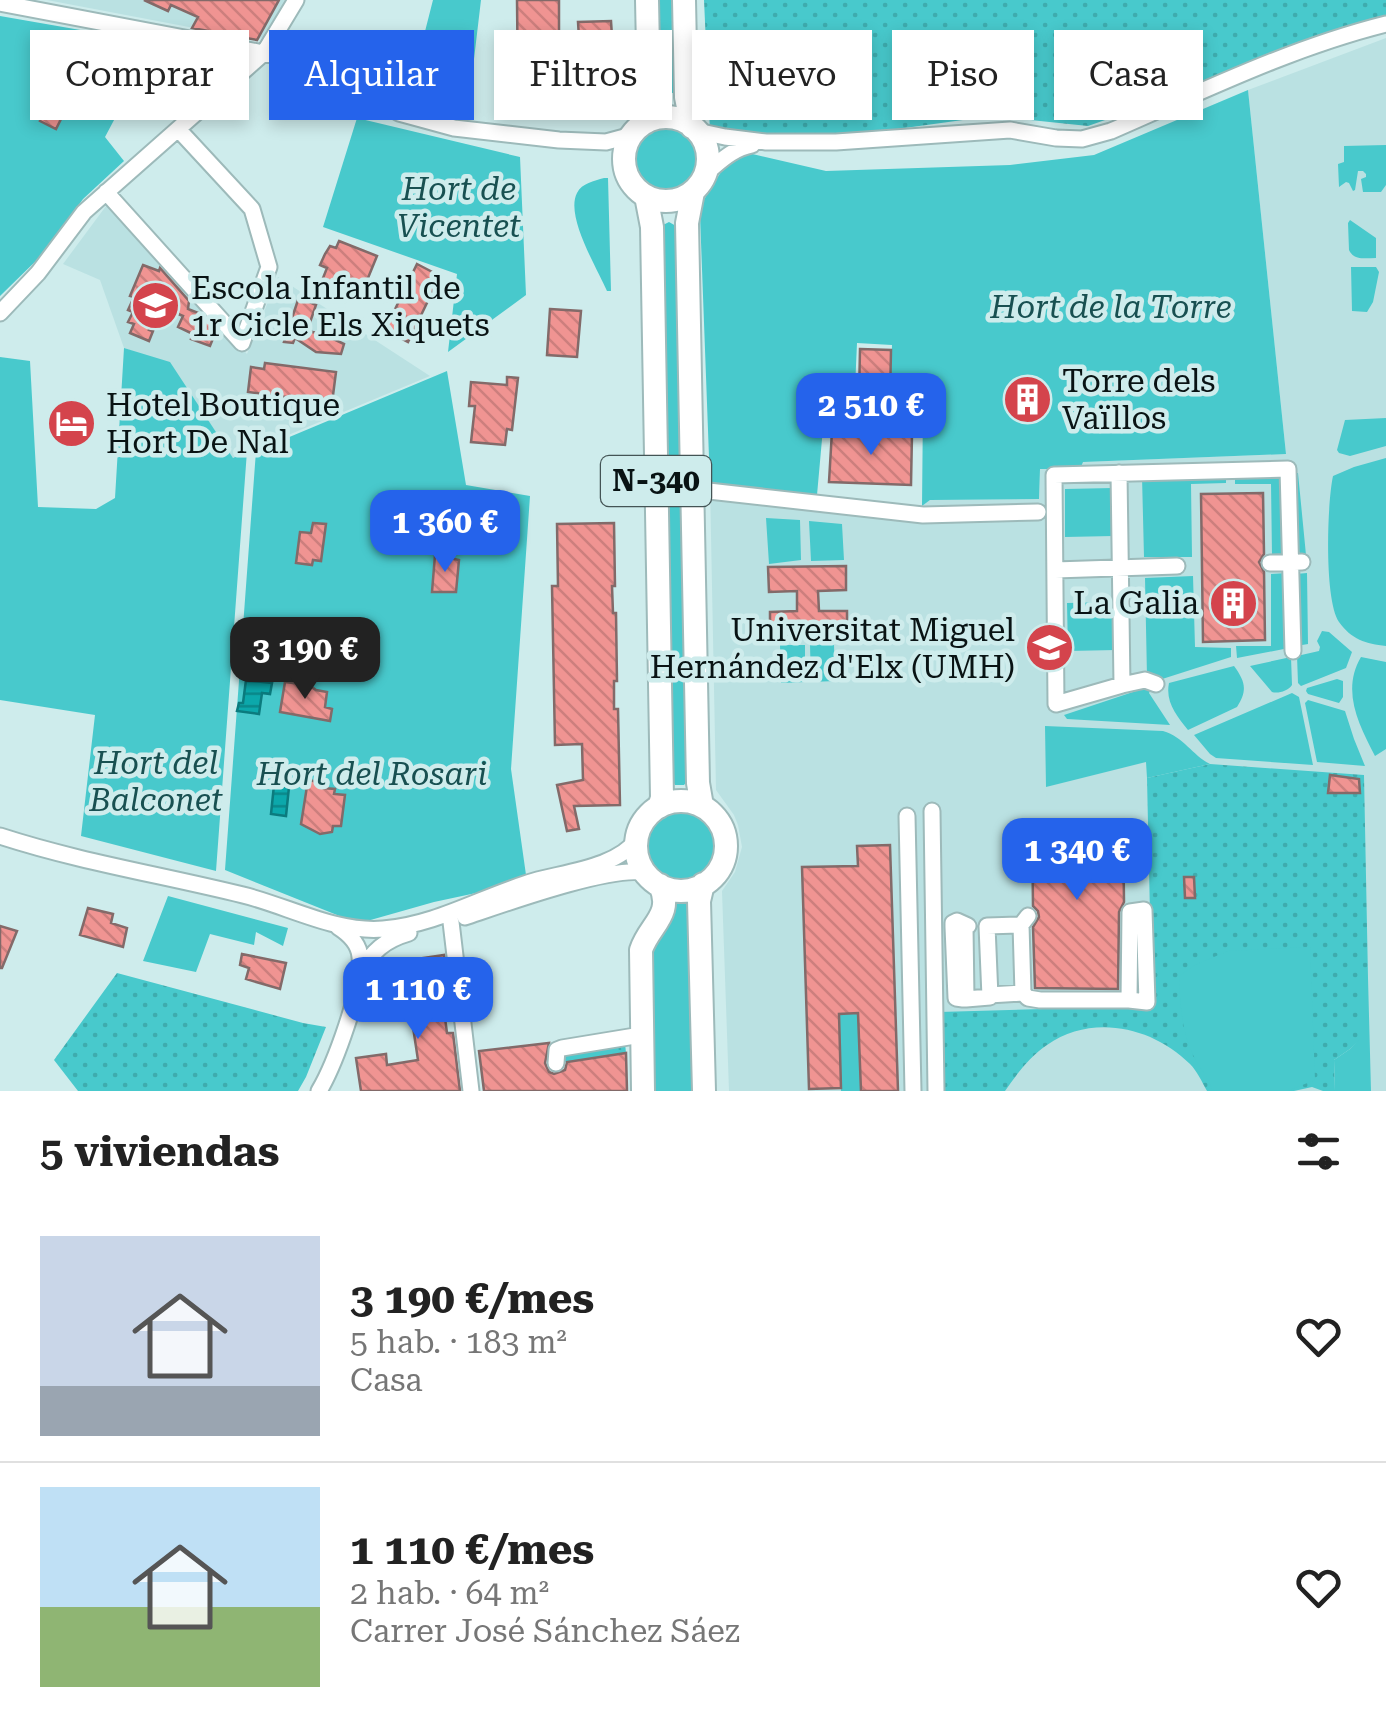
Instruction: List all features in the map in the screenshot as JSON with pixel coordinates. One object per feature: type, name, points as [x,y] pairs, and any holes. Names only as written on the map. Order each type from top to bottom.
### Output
[{"type":"highway","name":"N-340","points":[[647,0],[649,97],[625,152],[626,170],[646,196],[652,227],[662,798],[659,806]]},
{"type":"highway","name":"N-340","points":[[684,0],[686,98],[708,156],[687,223],[698,785],[702,806],[719,822],[726,845],[720,868],[703,884],[699,901],[704,1091]]},
{"type":"highway","points":[[638,129],[658,118],[673,118],[695,129]]},
{"type":"highway","points":[[646,196],[665,201],[696,193]]},
{"type":"highway","points":[[642,1091],[641,950],[662,915],[664,894],[638,857],[637,838],[648,815],[659,806],[680,801],[702,806]]},
{"type":"highway","points":[[653,879],[682,890],[703,884]]},
{"type":"street","points":[[0,313],[38,273],[84,212],[264,53],[296,0]]},
{"type":"street","points":[[0,4],[279,56],[332,76],[399,113],[454,128],[606,142],[638,129]]},
{"type":"street","points":[[695,129],[766,142],[836,142],[1010,130],[1082,139],[1110,131],[1337,36],[1386,24]]},
{"type":"street","points":[[106,192],[242,343],[269,267],[252,209],[178,129]]},
{"type":"street","points":[[696,193],[739,148],[766,142]]},
{"type":"street","points":[[1156,684],[1145,680],[1056,704],[1054,475],[1288,468],[1297,562],[1293,651]]},
{"type":"street","points":[[1119,473],[1122,686]]},
{"type":"street","points":[[691,501],[923,516],[1038,512]]},
{"type":"street","points":[[1270,563],[1297,562]]},
{"type":"street","points":[[1055,570],[1177,566]]},
{"type":"street","points":[[932,811],[936,1091]]},
{"type":"street","points":[[907,816],[913,1091]]},
{"type":"street","points":[[908,840],[919,832],[932,839]]},
{"type":"street","points":[[0,836],[242,895],[335,924],[378,930],[433,919],[515,887],[610,860],[630,848],[637,838]]},
{"type":"street","points":[[360,972],[368,958],[396,937],[610,875],[637,871],[653,879]]},
{"type":"street","points":[[987,926],[990,998],[966,999],[964,926],[1024,920],[1023,993],[1028,998],[1147,1002],[1144,910],[1130,912],[1129,1000]]},
{"type":"street","points":[[452,922],[471,1091]]},
{"type":"street","points":[[319,1091],[352,1008],[360,972],[358,946],[335,924]]},
{"type":"street","points":[[989,995],[1023,993]]},
{"type":"street","points":[[556,1064],[557,1050],[562,1048],[641,1035]]},
{"type":"shaded area","points":[[47,0],[287,0],[265,36],[257,40],[249,38],[249,30],[204,30]]},
{"type":"shaded area","name":"Universitat Miguel Hernández d'Elx (UMH)","points":[[1386,38],[1386,1091],[729,1091],[722,891],[735,872],[742,847],[734,815],[716,790],[710,484],[922,506],[930,500],[1039,499],[1040,468],[1079,469],[1082,462],[1286,454],[1248,90]]},
{"type":"shaded area","points":[[109,202],[247,354],[278,277],[430,376],[233,458],[170,364],[124,348],[100,280],[63,264]]},
{"type":"shaded area","points":[[246,680],[272,683],[270,694],[262,693],[259,714],[237,711],[239,703],[243,703]]},
{"type":"shaded area","points":[[274,785],[289,787],[286,816],[271,814]]},
{"type":"green space","points":[[433,0],[481,0],[474,59],[474,30],[425,30]]},
{"type":"green space","points":[[657,0],[674,0],[673,93],[672,30],[658,30]]},
{"type":"green space","points":[[704,0],[1386,0],[1386,21],[1203,85],[1203,30],[1054,30],[1054,120],[1105,120],[1088,126],[1030,120],[1034,120],[1034,30],[892,30],[892,120],[963,120],[861,134],[784,136],[710,132],[709,120],[872,120],[872,30],[705,30]]},
{"type":"green space","points":[[0,16],[80,30],[30,30],[30,120],[114,120],[105,137],[124,161],[83,199],[45,252],[0,296]]},
{"type":"green space","name":"Hort de la Torre","points":[[1248,90],[1286,454],[1083,462],[1080,469],[1040,469],[1039,499],[930,500],[922,506],[923,406],[890,404],[892,345],[857,343],[854,411],[824,417],[817,495],[710,484],[697,211],[727,162],[744,152],[826,171],[1010,165],[1094,155],[1177,120],[1203,120],[1203,109]]},
{"type":"green space","name":"Hort de Vicentet","points":[[356,120],[520,157],[526,295],[448,352],[457,274],[323,227]]},
{"type":"green space","points":[[667,127],[689,136],[698,158],[689,180],[667,189],[645,180],[636,158],[645,136]]},
{"type":"green space","points":[[1386,145],[1386,185],[1381,192],[1363,192],[1363,171],[1358,171],[1355,190],[1346,182],[1339,187],[1338,164],[1344,162],[1344,146]]},
{"type":"green space","points":[[608,178],[611,291],[607,291],[584,242],[574,203],[582,187]]},
{"type":"green space","points":[[1350,220],[1376,238],[1376,258],[1351,254]]},
{"type":"green space","points":[[669,222],[676,226],[689,779],[684,785],[675,785],[670,777],[663,225]]},
{"type":"green space","points":[[1351,267],[1376,267],[1379,272],[1367,312],[1352,311]]},
{"type":"green space","name":"Hort del Balconet","points":[[124,348],[170,362],[233,458],[247,451],[216,871],[81,836],[95,715],[0,700],[0,357],[30,361],[38,507],[96,509],[115,498]]},
{"type":"green space","name":"Hort del Rosari","points":[[447,371],[466,485],[530,496],[511,769],[527,882],[367,921],[342,917],[225,870],[256,451]]},
{"type":"green space","points":[[1386,418],[1386,446],[1350,456],[1339,453],[1345,420]]},
{"type":"green space","points":[[1386,458],[1386,646],[1360,640],[1339,622],[1331,594],[1328,551],[1333,476]]},
{"type":"green space","points":[[1294,473],[1298,473],[1306,555],[1295,554]]},
{"type":"green space","points":[[1226,474],[1226,483],[1191,484],[1192,557],[1144,557],[1142,476]]},
{"type":"green space","points":[[1235,474],[1286,474],[1288,555],[1272,555],[1271,484],[1235,484]]},
{"type":"green space","points":[[1113,488],[1113,536],[1065,537],[1065,489]]},
{"type":"green space","points":[[766,518],[800,520],[801,560],[769,564]]},
{"type":"green space","points":[[809,521],[842,524],[844,560],[811,561]]},
{"type":"green space","points":[[1287,573],[1289,648],[1237,658],[1236,646],[1271,646],[1271,574]]},
{"type":"green space","points":[[1307,573],[1308,644],[1296,646],[1296,574]]},
{"type":"green space","points":[[1193,576],[1195,647],[1231,648],[1231,657],[1156,681],[1147,677],[1145,578]]},
{"type":"green space","points":[[1114,602],[1116,650],[1068,651],[1067,603]]},
{"type":"green space","points":[[1322,631],[1329,632],[1352,652],[1346,668],[1301,686],[1297,656],[1319,651],[1317,641]]},
{"type":"green space","points":[[834,644],[835,681],[811,682],[810,645]]},
{"type":"green space","points":[[780,645],[805,645],[805,682],[781,683]]},
{"type":"green space","points":[[1291,657],[1292,685],[1280,692],[1272,692],[1250,666]]},
{"type":"green space","points":[[1361,657],[1386,662],[1386,749],[1375,756],[1358,720],[1352,695]]},
{"type":"green space","points":[[1234,666],[1244,686],[1237,707],[1188,730],[1170,703],[1169,683]]},
{"type":"green space","points":[[1337,679],[1343,681],[1339,703],[1306,691],[1307,688]]},
{"type":"green space","points":[[1148,687],[1170,725],[1067,719],[1064,715]]},
{"type":"green space","points":[[1292,693],[1299,697],[1313,765],[1216,758],[1194,735]]},
{"type":"green space","points":[[1308,700],[1345,711],[1365,766],[1317,762],[1305,703]]},
{"type":"green space","points":[[1045,726],[1163,731],[1177,737],[1210,764],[1147,778],[1146,762],[1046,787]]},
{"type":"green space","points":[[1210,764],[1364,775],[1368,978],[1360,979],[1360,1040],[1334,1060],[1335,1091],[1312,1087],[1294,1091],[1207,1091],[1190,1064],[1175,1051],[1140,1033],[1102,1027],[1083,1029],[1047,1045],[1029,1060],[1005,1091],[941,1091],[939,1012],[1152,1006],[1147,778]]},
{"type":"green space","points":[[681,811],[705,821],[715,845],[705,869],[681,879],[657,869],[647,845],[657,821]]},
{"type":"green space","points":[[168,896],[288,928],[283,946],[256,932],[254,945],[210,934],[196,972],[143,961]]},
{"type":"green space","points":[[671,898],[682,903],[694,901],[697,1091],[650,1091],[652,938]]},
{"type":"green space","points":[[1310,947],[1315,1080],[1287,1091],[1213,1091],[1187,1039],[1179,976],[1228,951]]},
{"type":"green space","points":[[117,973],[326,1027],[298,1091],[78,1091],[54,1060]]},
{"type":"green space","points":[[1360,978],[1368,978],[1371,1091],[1335,1091],[1334,1060],[1360,1039]]},
{"type":"green space","points":[[858,1013],[861,1091],[841,1091],[839,1014]]},
{"type":"green space","points":[[625,1043],[626,1053],[560,1063],[563,1053]]},
{"type":"building","points":[[144,0],[279,0],[257,40],[249,39],[249,30],[192,28],[198,17],[171,5],[168,11]]},
{"type":"building","points":[[517,0],[559,0],[559,30],[517,30]]},
{"type":"building","points":[[611,21],[612,30],[578,30],[578,22]]},
{"type":"building","points":[[40,120],[60,120],[56,129]]},
{"type":"building","points":[[339,241],[377,256],[361,295],[323,278],[327,268],[320,265],[330,246],[336,248]]},
{"type":"building","points":[[417,264],[440,276],[408,342],[385,330]]},
{"type":"building","points":[[143,265],[159,271],[160,268],[189,301],[188,309],[201,314],[216,331],[210,346],[191,339],[193,334],[178,327],[183,316],[159,306],[149,330],[153,331],[149,341],[130,333],[134,324],[128,322],[133,312],[128,310],[134,297],[130,296]]},
{"type":"building","points":[[299,297],[316,305],[307,331],[344,344],[341,354],[316,352],[295,338],[293,343],[284,342]]},
{"type":"building","points":[[550,309],[581,311],[577,357],[547,355]]},
{"type":"building","points":[[860,349],[891,350],[890,400],[859,399]]},
{"type":"building","points":[[265,363],[336,372],[332,403],[248,392],[251,367],[264,369]]},
{"type":"building","points":[[507,377],[518,378],[512,430],[507,429],[505,445],[471,442],[475,406],[469,406],[471,382],[507,385]]},
{"type":"building","name":"Torre dels Vaïllos","points":[[1019,391],[1034,391],[1034,407],[1019,407]]},
{"type":"building","points":[[832,431],[912,434],[911,485],[829,482]]},
{"type":"building","name":"La Galia","points":[[1263,493],[1264,554],[1259,562],[1264,572],[1265,640],[1203,642],[1201,494]]},
{"type":"building","points":[[313,523],[326,524],[321,561],[313,560],[312,565],[296,563],[300,532],[311,533]]},
{"type":"building","points":[[614,523],[614,709],[618,709],[620,805],[574,806],[579,829],[567,831],[557,785],[583,780],[582,744],[555,745],[552,586],[558,586],[557,524]]},
{"type":"building","points":[[435,555],[459,560],[456,592],[432,592]]},
{"type":"building","points":[[846,566],[846,590],[818,591],[819,611],[847,611],[847,634],[770,635],[770,612],[797,611],[797,591],[769,592],[768,567]]},
{"type":"building","points":[[285,682],[327,692],[325,707],[332,709],[330,721],[280,712]]},
{"type":"building","points":[[1330,775],[1359,779],[1360,793],[1328,793]]},
{"type":"building","points":[[308,780],[335,789],[334,794],[345,795],[341,826],[333,826],[332,832],[320,834],[301,824]]},
{"type":"building","points":[[1123,820],[1124,902],[1119,912],[1118,989],[1035,988],[1033,927],[1039,917],[1033,906],[1032,821]]},
{"type":"building","points":[[890,845],[898,1091],[861,1091],[858,1013],[839,1014],[841,1088],[809,1089],[802,867],[858,866],[857,846]]},
{"type":"building","points":[[1184,877],[1194,877],[1195,898],[1185,898]]},
{"type":"building","points":[[88,908],[113,914],[111,923],[127,928],[123,947],[80,935]]},
{"type":"building","points":[[0,926],[17,931],[2,968],[0,968]]},
{"type":"building","points":[[242,954],[286,963],[280,989],[246,979],[249,968],[240,965]]},
{"type":"building","points":[[444,955],[445,964],[436,966],[438,977],[433,978],[440,1019],[445,1018],[447,1033],[453,1033],[460,1091],[361,1091],[356,1058],[386,1054],[387,1065],[418,1060],[403,961]]},
{"type":"building","points":[[549,1043],[545,1063],[554,1074],[565,1070],[567,1062],[626,1053],[627,1091],[484,1091],[479,1051]]},
{"type":"place","name":"Escola Infantil de 1r Cicle Els Xiquets","points":[[156,306]]},
{"type":"place","name":"Torre dels Vaïllos","points":[[1027,399]]},
{"type":"place","name":"Hotel Boutique Hort De Nal","points":[[71,423]]},
{"type":"place","name":"La Galia","points":[[1234,603]]},
{"type":"place","name":"Universitat Miguel Hernández d'Elx (UMH)","points":[[1050,648]]}]
